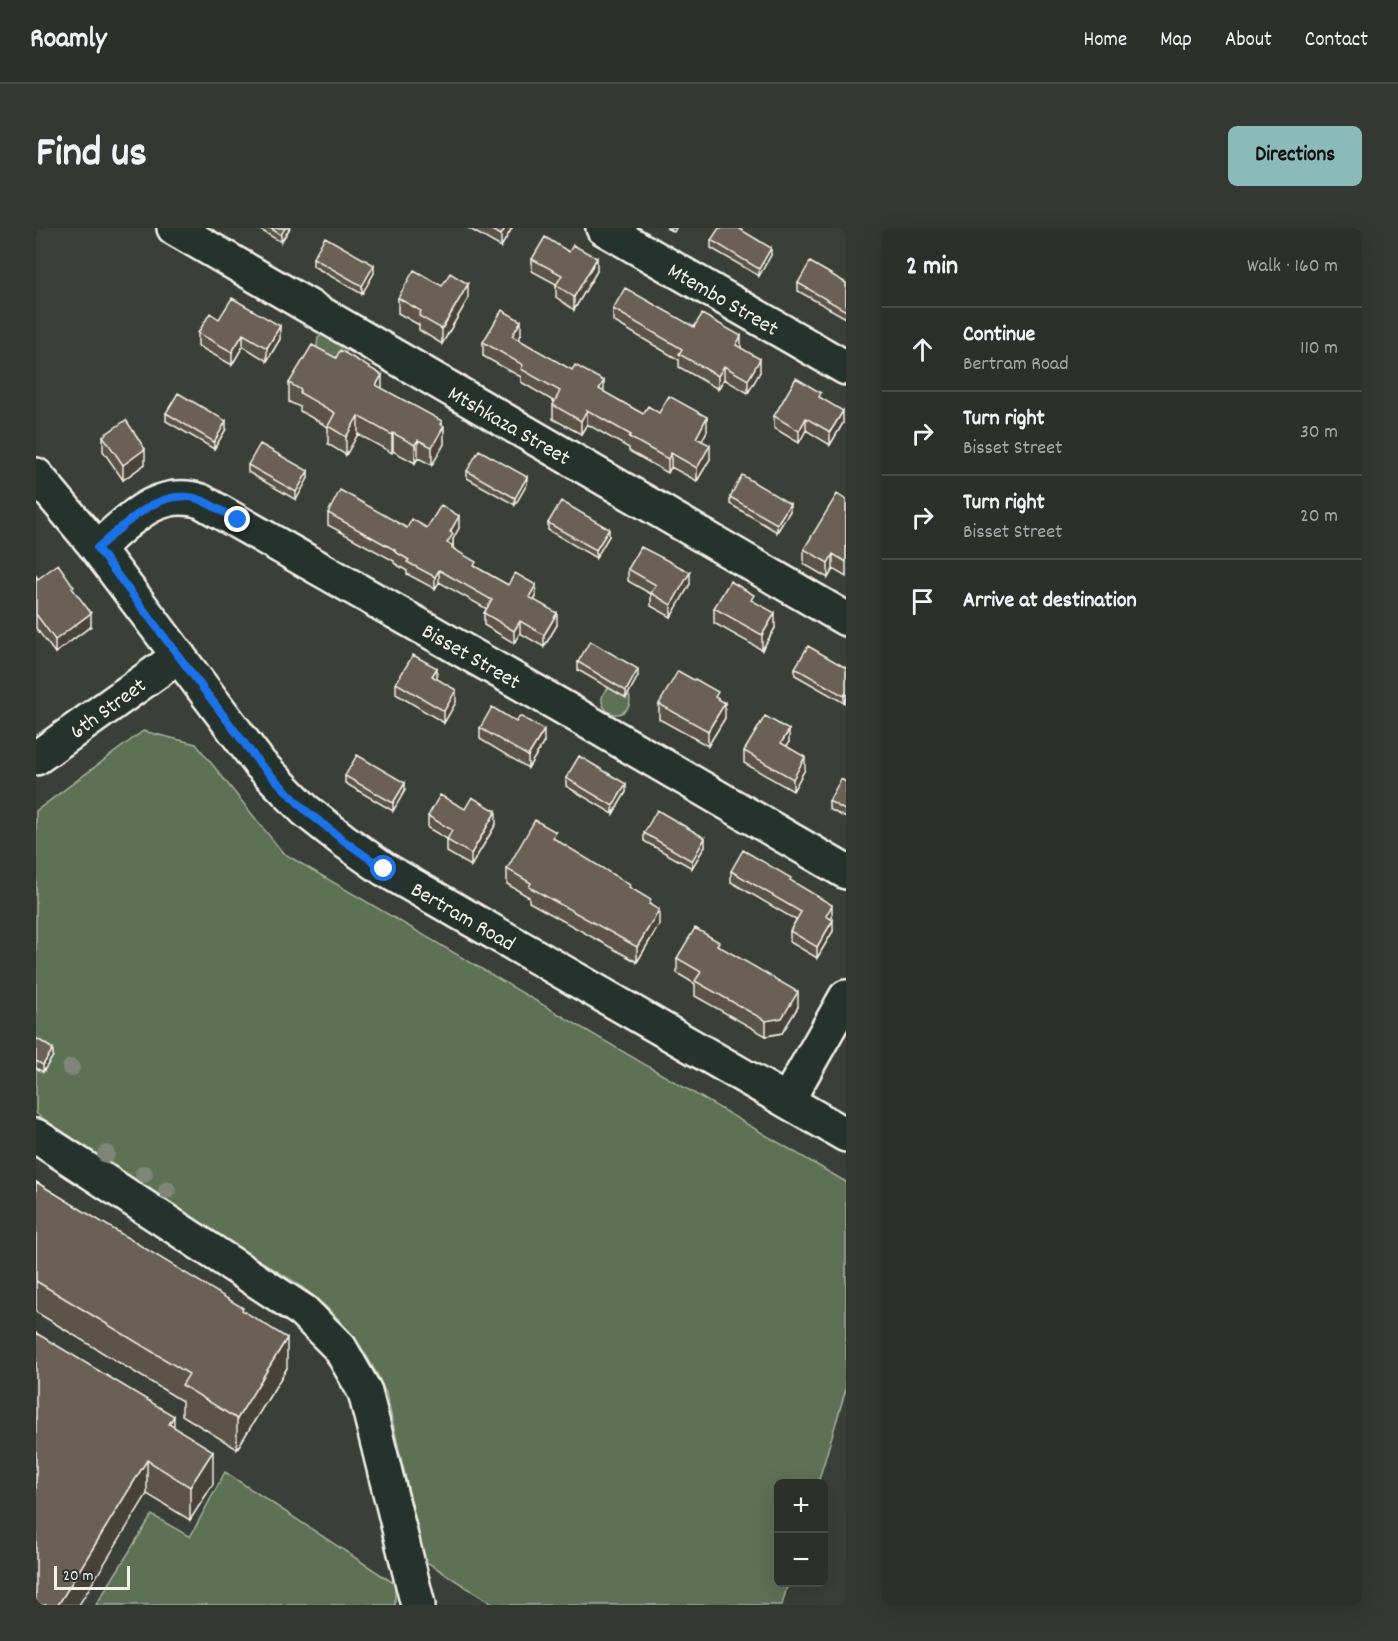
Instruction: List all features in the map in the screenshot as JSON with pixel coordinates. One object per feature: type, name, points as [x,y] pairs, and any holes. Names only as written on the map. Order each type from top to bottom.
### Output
[{"type":"street","name":"Mtshkaza Street","points":[[174,228],[846,619]]},
{"type":"street","name":"Mtembo Street","points":[[603,228],[846,368]]},
{"type":"street","name":"Bertram Road","points":[[36,475],[97,548],[260,764],[305,810],[384,869],[846,1135]]},
{"type":"street","name":"Bisset Street","points":[[97,548],[154,503],[176,497],[189,497],[201,501],[549,699],[846,872]]},
{"type":"street","name":"6th Street","points":[[36,758],[179,656]]},
{"type":"street","points":[[787,1101],[846,997]]},
{"type":"street","points":[[36,1136],[303,1311],[340,1348],[364,1392],[418,1605]]},
{"type":"green space","points":[[324,333],[349,343],[343,361],[337,366],[316,352],[318,338]]},
{"type":"green space","points":[[616,686],[626,690],[630,700],[626,710],[616,714],[606,710],[602,700],[606,690]]},
{"type":"green space","points":[[143,731],[196,744],[283,853],[846,1182],[846,1389],[819,1479],[774,1479],[774,1587],[787,1587],[782,1605],[494,1605],[425,1561],[386,1393],[370,1361],[339,1319],[298,1284],[103,1164],[36,1113],[36,811]]},
{"type":"green space","points":[[225,1472],[395,1584],[395,1605],[96,1605],[152,1515],[190,1537]]},
{"type":"building","points":[[270,228],[285,228],[281,235]]},
{"type":"building","points":[[488,228],[505,228],[501,235]]},
{"type":"building","points":[[719,228],[738,228],[771,248],[759,269],[711,240]]},
{"type":"building","points":[[325,237],[374,265],[362,286],[313,258]]},
{"type":"building","points":[[545,237],[569,252],[573,245],[597,258],[574,297],[556,285],[562,275],[532,259]]},
{"type":"building","points":[[810,262],[846,283],[846,311],[798,283]]},
{"type":"building","points":[[414,270],[442,286],[450,273],[468,284],[442,329],[419,316],[421,311],[398,298]]},
{"type":"building","points":[[625,288],[694,327],[702,314],[741,336],[736,345],[760,359],[748,380],[724,366],[718,376],[679,354],[682,349],[613,309]]},
{"type":"building","points":[[232,298],[280,326],[267,348],[243,334],[232,352],[198,333],[210,313],[219,319]]},
{"type":"building","points":[[502,310],[521,321],[512,336],[572,370],[575,365],[604,381],[599,389],[643,414],[648,406],[659,413],[669,396],[707,417],[696,438],[710,445],[697,468],[671,453],[668,459],[587,410],[581,421],[553,405],[560,391],[521,369],[523,365],[483,342]]},
{"type":"building","points":[[312,345],[336,358],[340,350],[382,375],[376,385],[442,421],[440,424],[444,426],[432,447],[418,440],[415,445],[358,416],[346,437],[328,426],[335,413],[300,393],[301,390],[289,383]]},
{"type":"building","points":[[796,378],[821,393],[819,397],[843,411],[830,432],[806,418],[799,431],[774,416]]},
{"type":"building","points":[[178,393],[226,421],[214,442],[166,413]]},
{"type":"building","points":[[126,420],[145,449],[123,465],[103,436]]},
{"type":"building","points":[[260,444],[308,471],[296,492],[248,465]]},
{"type":"building","points":[[479,450],[527,477],[515,498],[467,471]]},
{"type":"building","points":[[742,475],[790,504],[777,524],[730,497]]},
{"type":"building","points":[[340,490],[407,528],[412,519],[427,528],[441,505],[459,516],[450,532],[453,534],[447,543],[476,562],[474,566],[508,585],[515,573],[536,585],[529,597],[557,613],[544,635],[520,621],[514,631],[484,613],[492,600],[439,570],[435,577],[407,562],[409,560],[395,550],[328,513]]},
{"type":"building","points":[[837,494],[846,500],[846,562],[833,554],[828,563],[804,549]]},
{"type":"building","points":[[561,501],[609,529],[596,550],[548,523]]},
{"type":"building","points":[[641,547],[690,572],[671,605],[651,593],[656,585],[628,569]]},
{"type":"building","points":[[58,564],[91,613],[55,640],[36,614],[36,576],[38,579]]},
{"type":"building","points":[[730,581],[754,595],[751,600],[775,613],[762,635],[714,608]]},
{"type":"building","points":[[590,641],[638,669],[626,691],[578,662]]},
{"type":"building","points":[[808,646],[846,668],[844,696],[795,668]]},
{"type":"building","points":[[413,655],[437,668],[432,676],[456,690],[444,711],[396,683]]},
{"type":"building","points":[[678,671],[718,692],[715,697],[725,703],[708,731],[659,704]]},
{"type":"building","points":[[492,707],[516,722],[520,716],[544,730],[528,756],[480,728]]},
{"type":"building","points":[[765,716],[789,730],[781,743],[805,757],[793,779],[744,751]]},
{"type":"building","points":[[357,755],[405,783],[393,803],[345,776]]},
{"type":"building","points":[[579,756],[626,784],[613,806],[566,778]]},
{"type":"building","points":[[841,779],[846,782],[846,811],[829,801]]},
{"type":"building","points":[[440,795],[465,809],[472,797],[496,811],[471,854],[447,840],[452,830],[428,816]]},
{"type":"building","points":[[657,810],[705,838],[692,861],[644,833]]},
{"type":"building","points":[[535,820],[556,832],[553,838],[651,900],[649,904],[659,910],[637,947],[529,887],[531,883],[507,869]]},
{"type":"building","points":[[743,850],[832,905],[826,916],[833,920],[817,947],[790,931],[801,912],[731,871]]},
{"type":"building","points":[[695,928],[719,942],[717,945],[798,992],[782,1018],[766,1021],[695,981],[701,972],[677,958]]},
{"type":"building","points":[[36,1038],[53,1049],[43,1065],[36,1061]]},
{"type":"building","points":[[36,1182],[243,1308],[242,1310],[287,1338],[237,1419],[182,1385],[189,1374],[36,1281]]},
{"type":"building","points":[[36,1333],[174,1416],[169,1424],[213,1451],[190,1487],[147,1460],[58,1605],[36,1605]]},
{"type":"route","points":[[238,520],[201,501],[189,497],[176,497],[154,503],[97,548],[260,764],[305,810],[384,869]]}]
